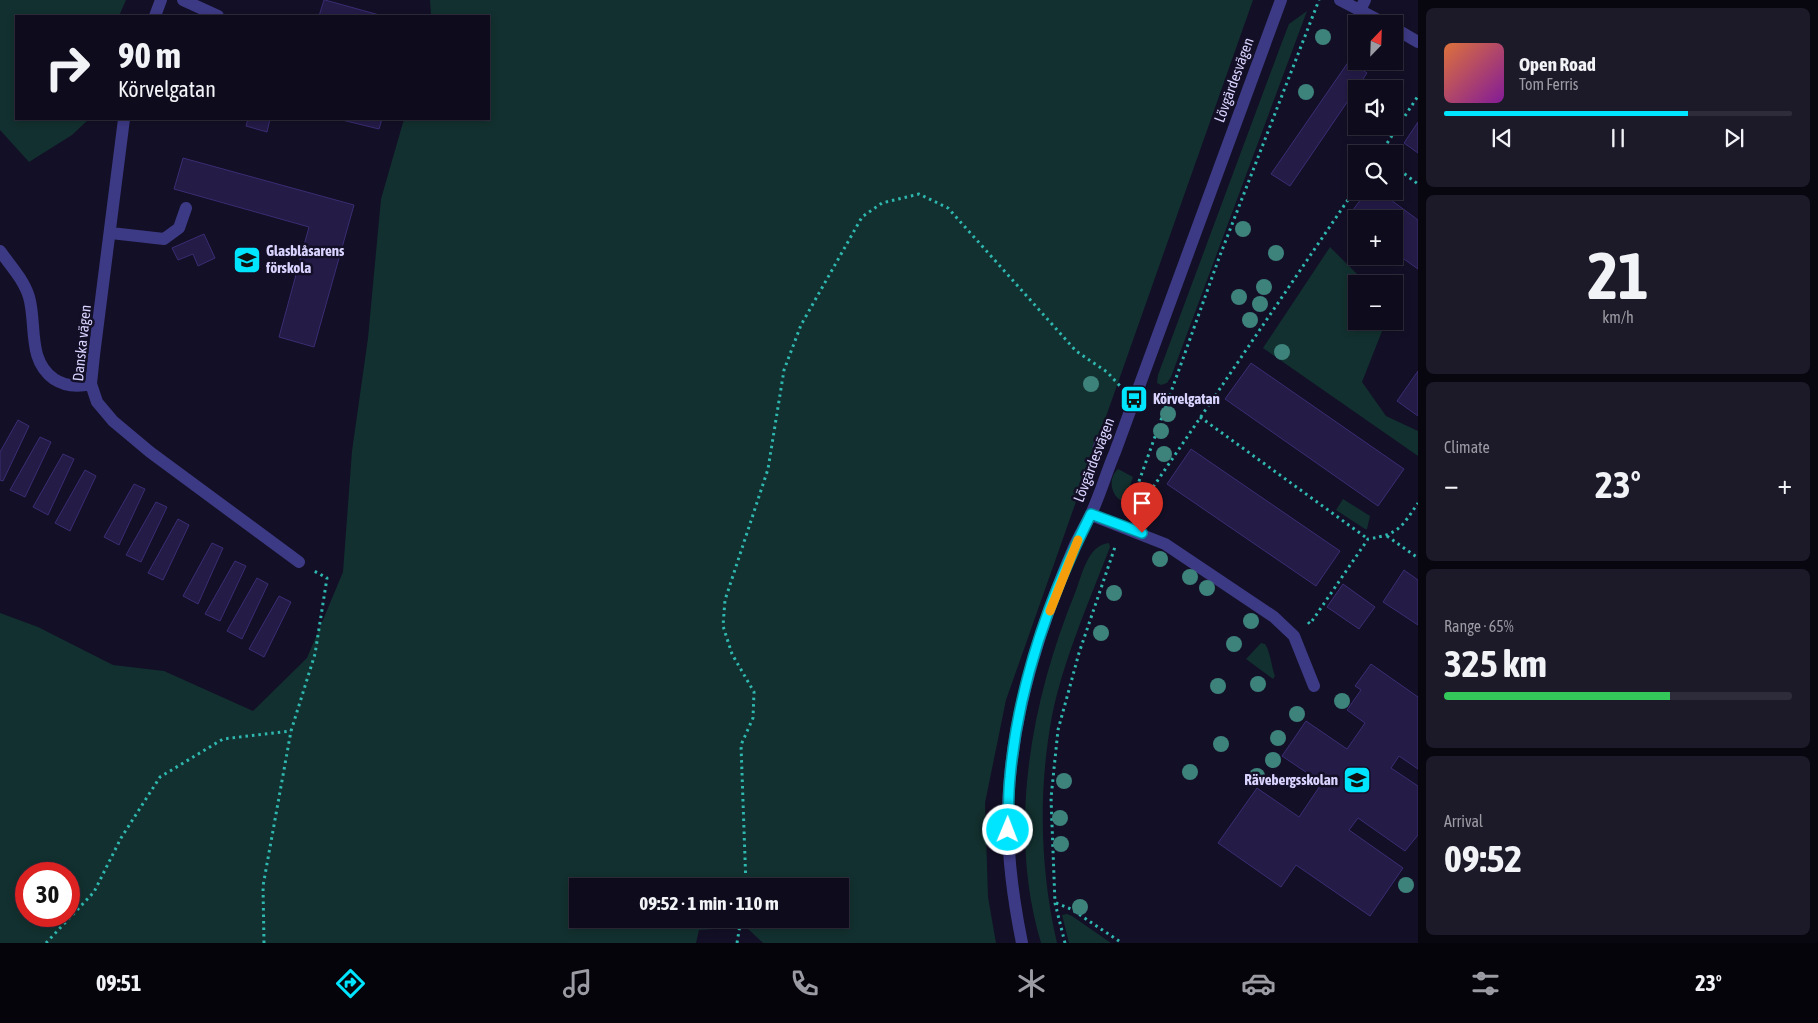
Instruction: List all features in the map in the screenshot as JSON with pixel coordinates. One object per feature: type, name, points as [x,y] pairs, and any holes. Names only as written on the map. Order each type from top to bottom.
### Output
[{"type":"street","points":[[155,15],[161,0]]},
{"type":"street","points":[[183,0],[216,15]]},
{"type":"street","name":"Lövgärdesvägen","points":[[1022,943],[1016,914],[1008,830],[1010,777],[1020,709],[1043,629],[1074,546],[1091,514],[1281,0]]},
{"type":"street","points":[[1340,0],[1362,5],[1375,15]]},
{"type":"street","points":[[1403,33],[1418,42]]},
{"type":"street","name":"Danska vägen","points":[[124,120],[91,384],[97,402],[123,431],[299,562]]},
{"type":"street","points":[[110,233],[164,239],[179,228],[186,208]]},
{"type":"street","points":[[0,251],[19,277],[29,295],[36,357],[45,372],[66,385],[80,386],[91,384]]},
{"type":"street","points":[[1091,514],[1166,544],[1274,617],[1294,636],[1314,686]]},
{"type":"path","points":[[1065,943],[1055,903],[1051,798],[1058,730],[1079,653],[1218,258],[1319,0]]},
{"type":"path","points":[[1386,145],[1418,96]]},
{"type":"path","points":[[1403,173],[1418,184]]},
{"type":"path","points":[[746,878],[741,746],[753,718],[754,692],[732,654],[723,626],[725,600],[768,469],[784,370],[801,325],[862,218],[882,204],[919,194],[948,208],[1076,351],[1107,372],[1122,389]]},
{"type":"path","points":[[1139,512],[1141,505],[1348,200]]},
{"type":"path","points":[[1200,417],[1368,539],[1386,536],[1402,527],[1418,502]]},
{"type":"path","points":[[1131,502],[1141,505]]},
{"type":"path","points":[[1386,536],[1418,558]]},
{"type":"path","points":[[1302,618],[1310,624],[1368,539]]},
{"type":"path","points":[[264,943],[263,886],[291,731],[315,654],[327,578],[299,562]]},
{"type":"path","points":[[46,943],[94,892],[121,838],[160,777],[223,738],[291,731]]},
{"type":"path","points":[[1055,903],[1071,909],[1122,943]]},
{"type":"path","points":[[737,943],[740,928]]},
{"type":"green space","points":[[0,0],[126,0],[119,15],[15,15],[15,120],[88,120],[72,135],[29,162],[0,130]]},
{"type":"green space","points":[[430,0],[1253,0],[1006,700],[985,803],[988,897],[996,943],[763,943],[747,928],[849,928],[849,878],[569,878],[569,928],[730,928],[699,930],[696,943],[0,943],[0,613],[38,627],[113,665],[164,671],[253,711],[307,658],[343,572],[352,451],[368,338],[381,199],[404,120],[490,120],[490,15],[431,15]]},
{"type":"green space","points":[[1307,11],[1171,377],[1167,383],[1161,385],[1157,383],[1158,375],[1289,24]]},
{"type":"green space","points":[[1330,247],[1358,275],[1348,275],[1348,330],[1382,330],[1362,382],[1386,416],[1418,431],[1418,456],[1263,348]]},
{"type":"green space","points":[[1118,469],[1133,477],[1124,502],[1116,496],[1112,487],[1112,478]]},
{"type":"green space","points":[[1343,499],[1370,516],[1367,529],[1336,510]]},
{"type":"green space","points":[[1109,543],[1110,547],[1063,673],[1047,744],[1043,801],[1044,858],[1051,915],[1057,943],[1041,943],[1031,900],[1026,855],[1025,811],[1036,721],[1046,677],[1086,562],[1095,549]]},
{"type":"green space","points":[[1261,643],[1265,644],[1269,651],[1275,676],[1273,679],[1246,659]]},
{"type":"green space","points":[[1067,914],[1111,943],[1069,943],[1062,915]]},
{"type":"building","points":[[325,0],[379,15],[319,15]]},
{"type":"building","points":[[1348,62],[1348,70],[1362,70],[1367,73],[1362,80],[1348,80],[1348,101],[1290,186],[1271,174]]},
{"type":"building","points":[[248,120],[270,120],[267,132],[246,126]]},
{"type":"building","points":[[342,120],[382,120],[379,129]]},
{"type":"building","points":[[1418,122],[1418,153],[1404,143]]},
{"type":"building","points":[[183,158],[354,205],[314,347],[279,337],[309,227],[174,189]]},
{"type":"building","points":[[1360,200],[1391,200],[1418,220],[1418,269],[1403,258],[1403,210],[1353,210]]},
{"type":"building","points":[[204,234],[215,258],[198,266],[193,254],[178,260],[172,248]]},
{"type":"building","points":[[1251,363],[1404,469],[1378,506],[1225,399]]},
{"type":"building","points":[[1418,371],[1418,416],[1397,401]]},
{"type":"building","points":[[18,420],[29,426],[3,481],[0,480],[0,452]]},
{"type":"building","points":[[1098,435],[1104,437],[1100,449],[1093,447]]},
{"type":"building","points":[[40,437],[51,442],[25,497],[10,490]]},
{"type":"building","points":[[1191,449],[1340,551],[1316,586],[1167,484]]},
{"type":"building","points":[[63,454],[74,459],[48,515],[33,507]]},
{"type":"building","points":[[85,470],[96,476],[70,531],[55,523]]},
{"type":"building","points":[[134,484],[145,489],[119,545],[104,537]]},
{"type":"building","points":[[156,502],[167,507],[141,562],[126,555]]},
{"type":"building","points":[[178,519],[189,525],[163,580],[148,573]]},
{"type":"building","points":[[212,543],[223,548],[198,604],[183,596]]},
{"type":"building","points":[[235,561],[246,566],[220,621],[205,614]]},
{"type":"building","points":[[1404,570],[1418,580],[1418,625],[1383,602]]},
{"type":"building","points":[[257,578],[268,584],[242,639],[227,631]]},
{"type":"building","points":[[1343,584],[1375,607],[1359,629],[1327,607]]},
{"type":"building","points":[[279,596],[291,602],[264,657],[249,649]]},
{"type":"building","points":[[1371,664],[1418,697],[1418,769],[1399,756],[1391,768],[1418,786],[1418,835],[1405,851],[1358,818],[1349,830],[1403,868],[1370,916],[1296,865],[1281,887],[1218,843],[1257,788],[1299,817],[1322,783],[1282,756],[1306,721],[1347,749],[1365,723],[1347,710],[1361,690],[1355,686]]},
{"type":"slow traffic","points":[[1050,611],[1074,546],[1078,540]]},
{"type":"place","name":"Glasblåsarens förskola","points":[[247,260]]},
{"type":"place","name":"Körvelgatan","points":[[1134,399]]},
{"type":"place","name":"Rävebergsskolan","points":[[1357,780]]},
{"type":"route","points":[[1008,830],[1010,777],[1020,709],[1043,629],[1074,546],[1091,514],[1142,533]]}]
